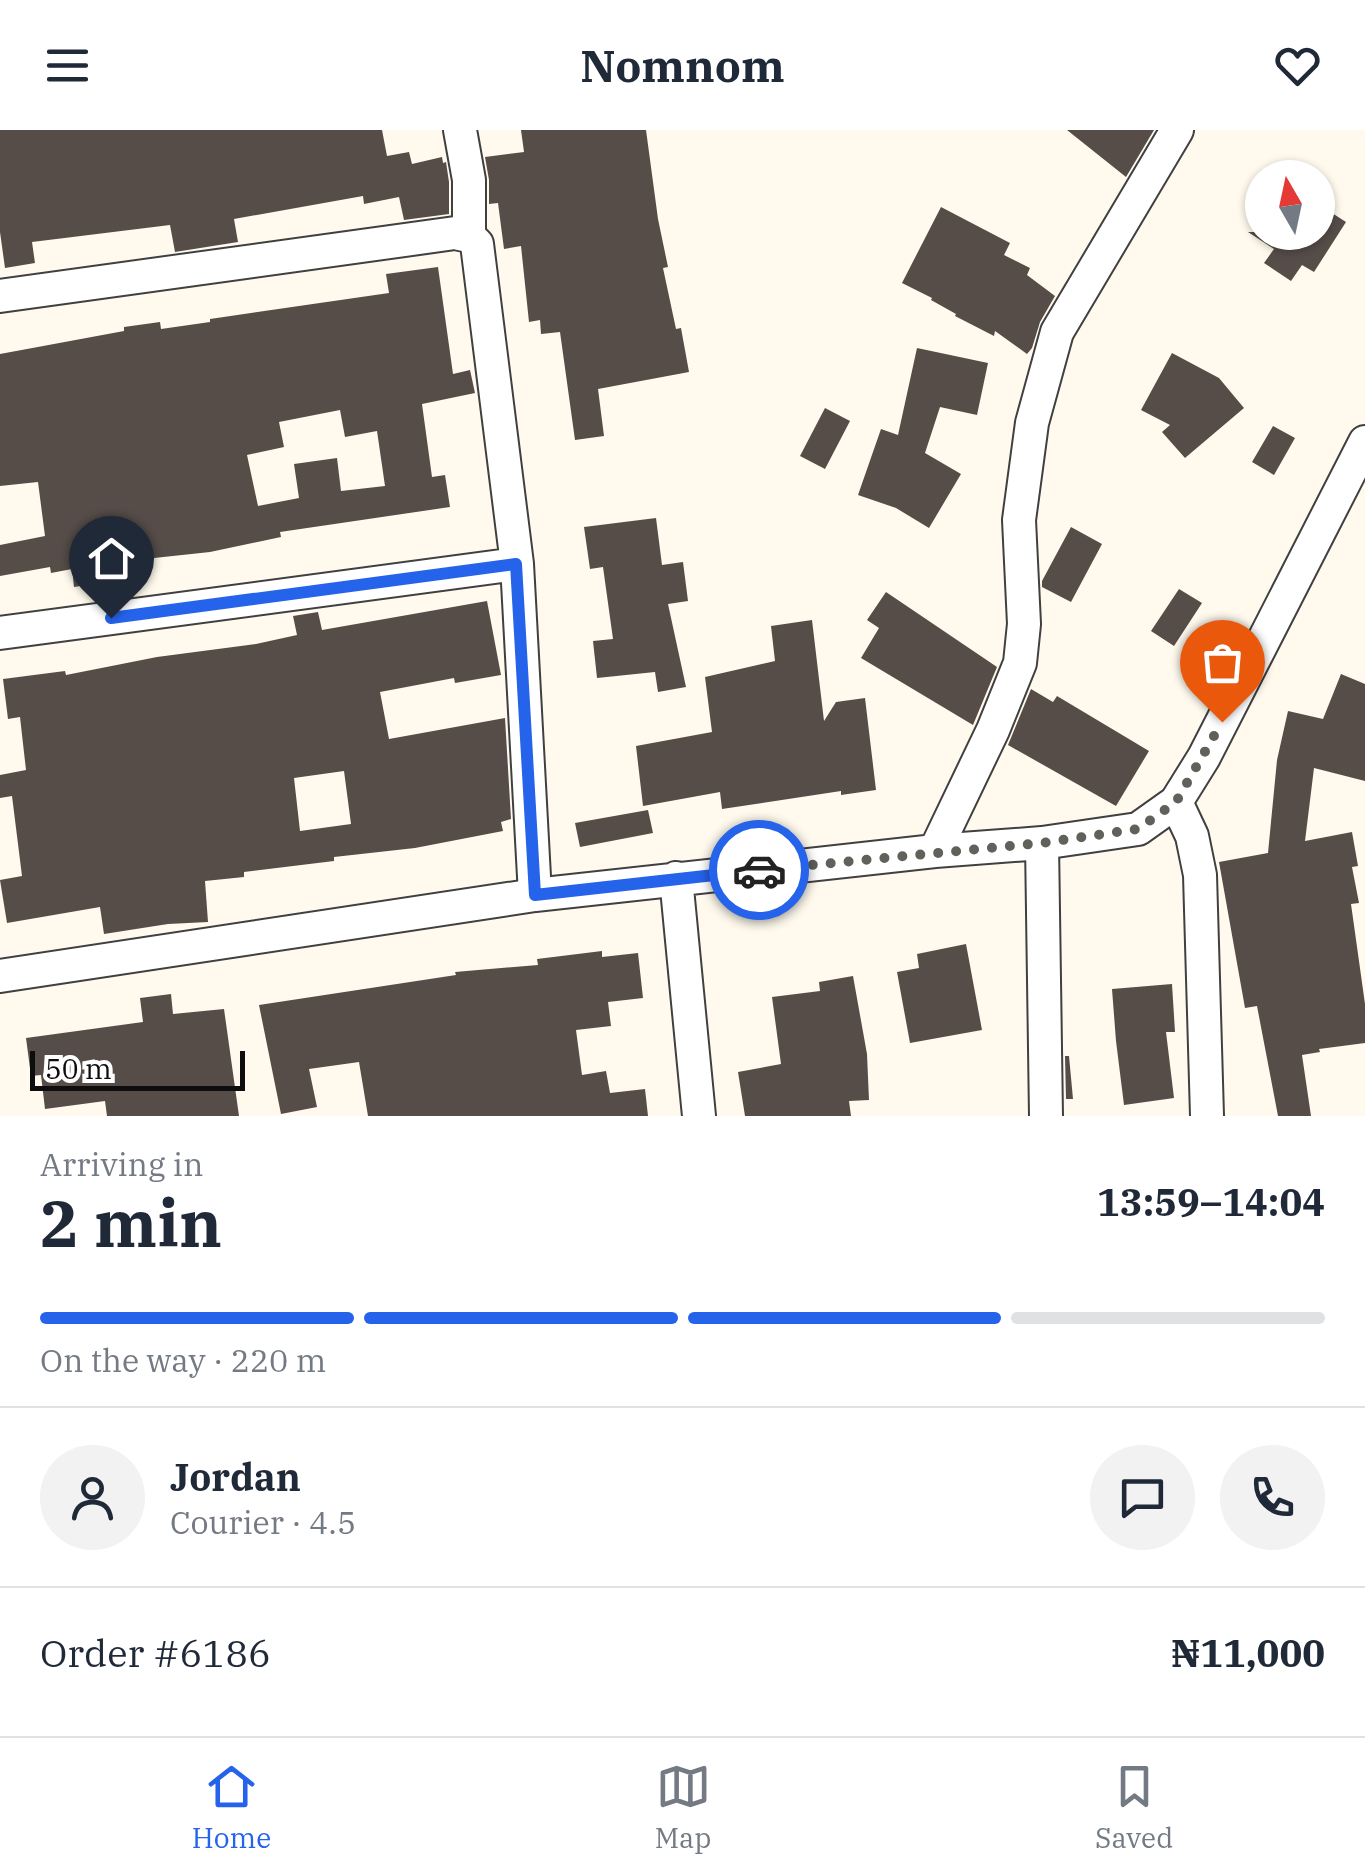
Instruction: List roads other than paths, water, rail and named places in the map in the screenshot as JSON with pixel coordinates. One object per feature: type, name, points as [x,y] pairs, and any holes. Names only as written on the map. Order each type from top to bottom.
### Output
[{"type":"street","points":[[460,130],[468,180],[468,236]]},
{"type":"street","points":[[935,851],[1020,664],[1024,624],[1020,520],[1032,423],[1057,332],[1177,130]]},
{"type":"street","points":[[0,296],[455,233],[468,236],[477,244],[516,564],[535,895]]},
{"type":"street","points":[[0,976],[535,895],[1042,843],[1138,829],[1176,802],[1204,756],[1365,442]]},
{"type":"street","points":[[0,633],[516,564]]},
{"type":"street","points":[[1176,802],[1192,836],[1200,874],[1206,1116]]},
{"type":"street","points":[[1042,843],[1046,1116]]},
{"type":"street","points":[[676,878],[699,1116]]}]
